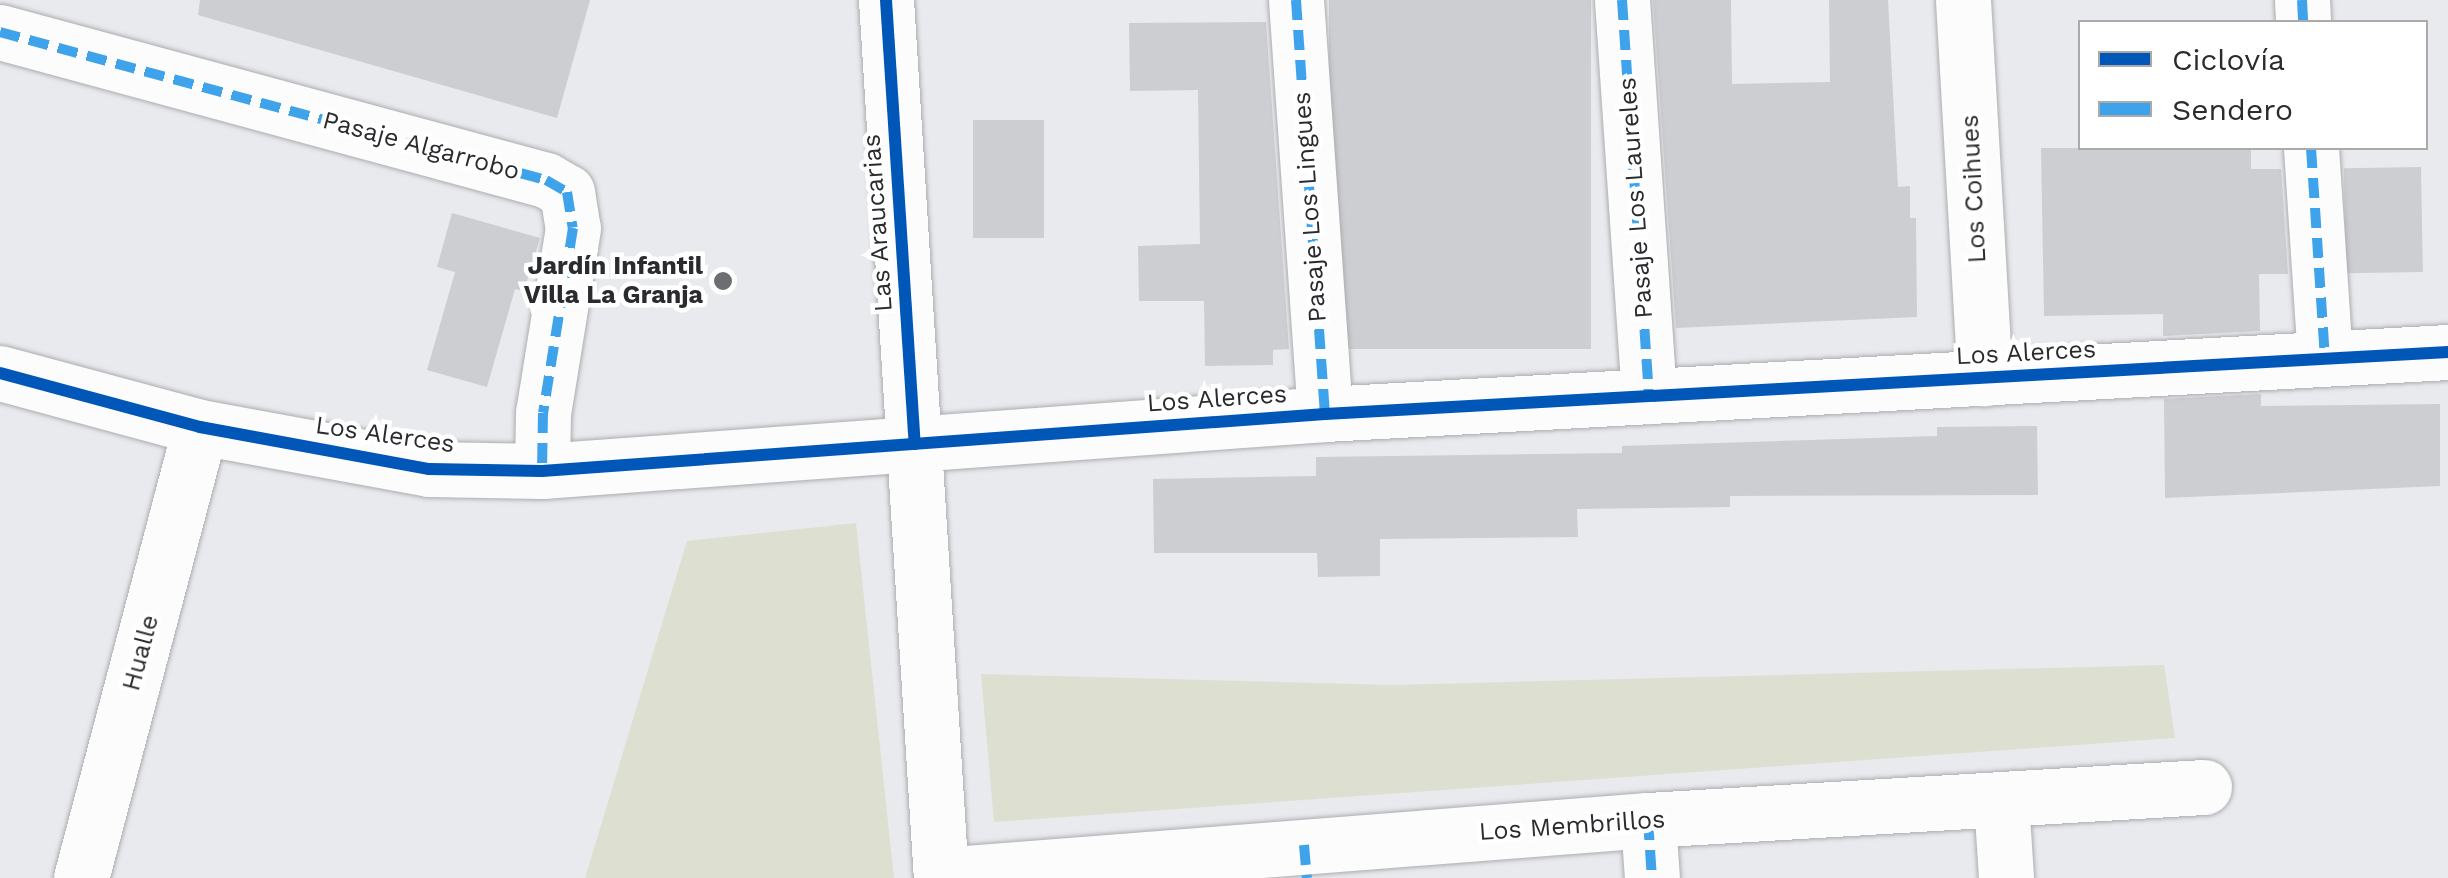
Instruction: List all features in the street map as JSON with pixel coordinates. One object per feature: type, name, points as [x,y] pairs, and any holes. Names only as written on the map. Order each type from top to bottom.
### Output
[{"type":"street","name":"Las Araucarias","points":[[886,0],[941,876]]},
{"type":"street","name":"Pasaje Los Lingues","points":[[1296,0],[1325,414]]},
{"type":"street","name":"Pasaje Los Laureles","points":[[1622,0],[1649,396]]},
{"type":"street","name":"Los Coihues","points":[[1962,0],[1985,378]]},
{"type":"street","name":"Pasaje Algarrobo","points":[[0,32],[546,180],[567,192],[573,228],[544,413],[542,471]]},
{"type":"street","points":[[2312,150],[2325,358]]},
{"type":"street","name":"Los Alerces","points":[[0,373],[200,427],[429,469],[542,471],[1325,414],[2448,352]]},
{"type":"street","name":"Hualle","points":[[81,878],[200,427]]},
{"type":"street","name":"Los Membrillos","points":[[941,876],[1305,862],[1648,820],[2204,787]]},
{"type":"street","points":[[2001,800],[2006,878]]},
{"type":"street","points":[[1648,820],[1652,878]]},
{"type":"green space","points":[[856,523],[894,878],[585,878],[687,541]]},
{"type":"green space","points":[[2164,665],[2175,738],[994,822],[981,674],[1393,685]]},
{"type":"building","points":[[200,0],[590,0],[557,118],[198,15]]},
{"type":"building","points":[[1329,0],[1591,0],[1591,349],[1329,349]]},
{"type":"building","points":[[1653,0],[1731,0],[1732,84],[1830,82],[1829,0],[1888,0],[1898,187],[1910,186],[1910,218],[1916,218],[1917,317],[1676,328]]},
{"type":"building","points":[[1266,22],[1289,349],[1273,350],[1273,365],[1205,366],[1204,301],[1139,301],[1138,246],[1200,244],[1198,90],[1130,91],[1129,23]]},
{"type":"building","points":[[973,120],[1044,120],[1044,238],[973,238]]},
{"type":"building","points":[[2041,148],[2251,150],[2251,169],[2281,169],[2288,274],[2259,274],[2260,331],[2163,336],[2163,314],[2044,316]]},
{"type":"building","points":[[2421,167],[2423,272],[2346,273],[2344,168]]},
{"type":"building","points":[[452,213],[540,238],[524,291],[515,289],[487,387],[427,370],[455,272],[437,267]]},
{"type":"building","points":[[2261,394],[2261,406],[2440,404],[2440,486],[2165,498],[2164,399]]},
{"type":"building","points":[[2037,426],[2038,495],[1730,496],[1730,507],[1577,509],[1578,537],[1380,539],[1380,576],[1318,577],[1317,553],[1154,553],[1153,479],[1316,476],[1316,457],[1622,453],[1622,446],[1937,436],[1937,427]]},
{"type":"marked path","points":[[1296,0],[1325,414]]},
{"type":"marked path","points":[[1622,0],[1649,396]]},
{"type":"marked path","points":[[2302,0],[2303,20]]},
{"type":"marked path","points":[[0,32],[546,180],[567,192],[573,228],[543,413],[542,471]]},
{"type":"marked path","points":[[2311,150],[2325,358]]},
{"type":"marked path","points":[[1648,820],[1652,878]]},
{"type":"marked path","points":[[1304,845],[1307,878]]},
{"type":"cycle path","points":[[886,0],[915,444]]},
{"type":"cycle path","points":[[0,373],[200,427],[429,469],[542,471],[1325,414],[2448,352]]},
{"type":"place","name":"Jardín Infantil Villa La Granja","points":[[723,281]]}]
